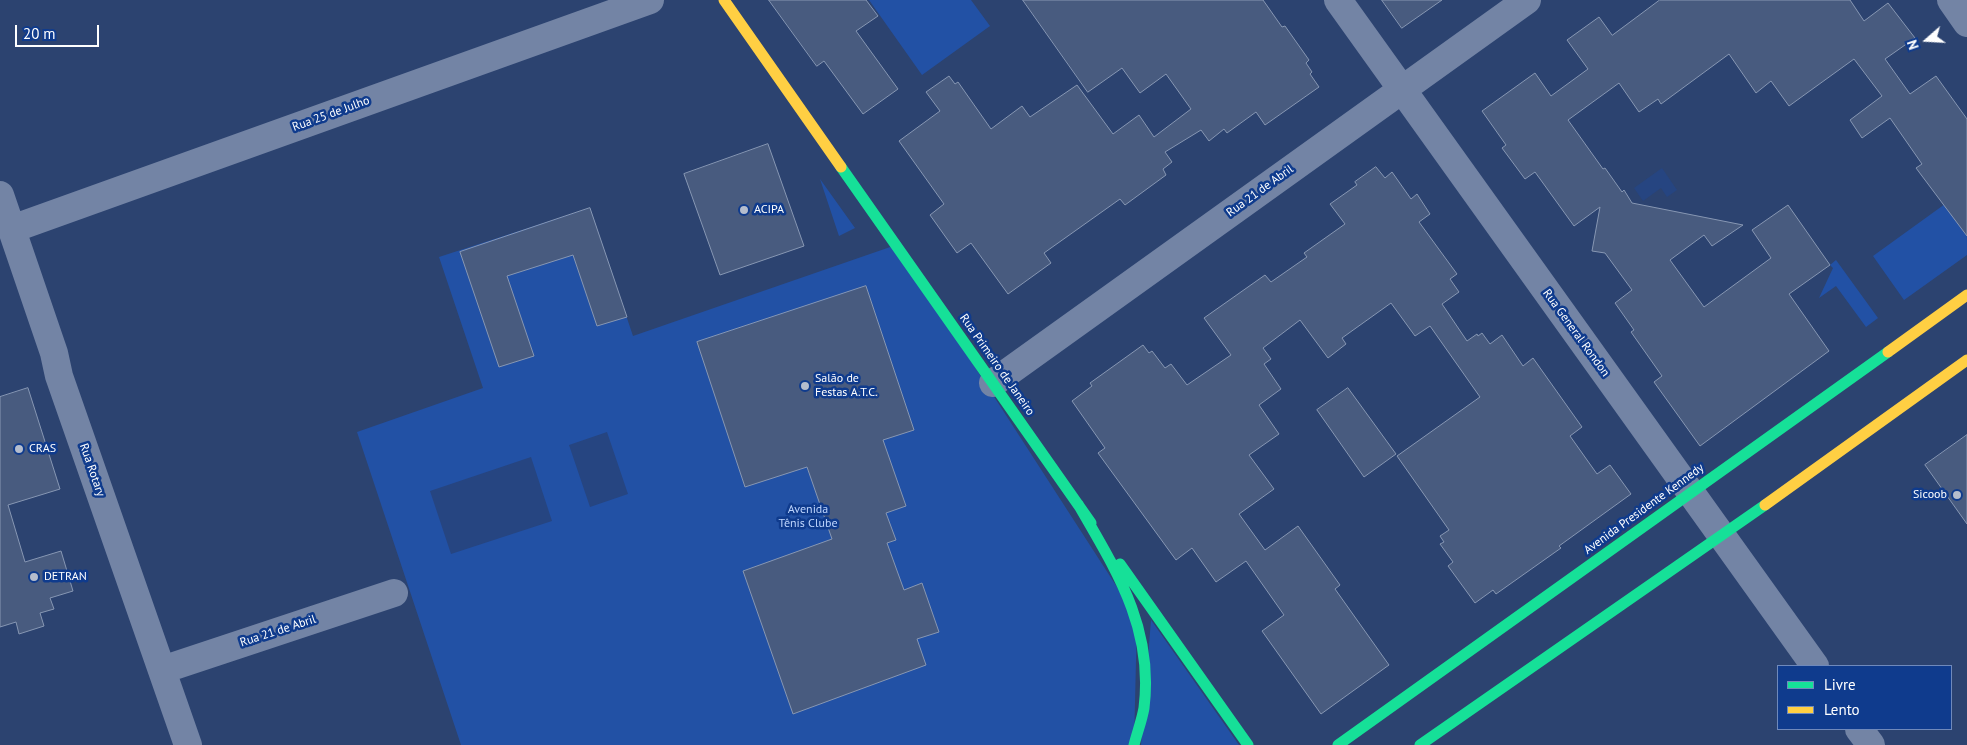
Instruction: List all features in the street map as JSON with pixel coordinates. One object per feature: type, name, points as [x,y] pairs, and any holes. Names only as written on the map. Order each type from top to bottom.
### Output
[{"type":"main road","name":"Rua Primeiro de Janeiro","points":[[724,0],[1248,745]]},
{"type":"main road","name":"Avenida Presidente Kennedy","points":[[1338,745],[1967,295]]},
{"type":"main road","points":[[1420,745],[1721,536],[1967,360]]},
{"type":"main road","points":[[1078,504],[1115,568],[1137,618],[1146,669],[1144,710],[1134,745]]},
{"type":"street","name":"Rua 25 de Julho","points":[[12,229],[650,0]]},
{"type":"street","name":"Rua General Rondon","points":[[1338,0],[1814,665]]},
{"type":"street","name":"Rua 21 de Abril","points":[[993,383],[1527,0]]},
{"type":"street","points":[[1951,0],[1967,23]]},
{"type":"street","name":"Rua Rotary","points":[[0,195],[54,353],[59,376],[188,745]]},
{"type":"street","name":"Rua 21 de Abril","points":[[162,670],[394,593]]},
{"type":"street","points":[[1861,730],[1871,745]]},
{"type":"green space","points":[[869,0],[971,0],[990,26],[922,75]]},
{"type":"green space","points":[[820,179],[855,228],[839,236]]},
{"type":"green space","points":[[1945,204],[1967,236],[1967,255],[1904,300],[1873,256]]},
{"type":"green space","name":"Avenida Tênis Clube","points":[[590,208],[633,336],[896,245],[1137,618],[1134,745],[461,745],[357,432],[483,388],[439,257]]},
{"type":"green space","points":[[1836,260],[1878,318],[1866,327],[1836,286],[1819,298],[1833,268],[1830,265]]},
{"type":"green space","points":[[1151,620],[1239,745],[1141,745]]},
{"type":"shaded area","points":[[1662,168],[1677,190],[1667,197],[1661,188],[1643,201],[1634,188]]},
{"type":"shaded area","points":[[607,432],[628,494],[590,507],[569,445]]},
{"type":"shaded area","points":[[531,457],[552,521],[451,554],[430,491]]},
{"type":"building","points":[[769,0],[866,0],[878,16],[856,31],[898,89],[863,114],[824,61],[817,66]]},
{"type":"building","points":[[1023,0],[1263,0],[1282,27],[1285,26],[1309,60],[1306,63],[1312,72],[1310,74],[1319,87],[1265,125],[1256,112],[1227,133],[1224,129],[1209,141],[1201,130],[1165,152],[1172,162],[1163,169],[1166,175],[1125,205],[1120,199],[1044,253],[1051,263],[1008,294],[971,243],[957,253],[930,215],[944,204],[899,141],[940,111],[926,92],[949,76],[955,84],[958,82],[991,129],[1022,106],[1030,117],[1077,85],[1113,134],[1139,115],[1154,137],[1191,109],[1166,74],[1140,93],[1122,68],[1088,92]]},
{"type":"building","points":[[1382,0],[1442,0],[1402,28]]},
{"type":"building","points":[[1660,0],[1850,0],[1864,21],[1888,3],[1915,38],[1885,59],[1910,94],[1936,76],[1967,119],[1967,236],[1916,168],[1922,164],[1890,118],[1862,138],[1850,120],[1882,96],[1854,59],[1789,106],[1771,81],[1756,93],[1729,54],[1661,104],[1658,99],[1639,112],[1619,83],[1568,120],[1603,169],[1605,168],[1622,192],[1624,190],[1632,203],[1743,225],[1712,246],[1704,235],[1670,260],[1704,307],[1771,258],[1752,230],[1788,205],[1830,265],[1789,294],[1829,351],[1700,446],[1654,382],[1662,376],[1631,332],[1634,330],[1615,303],[1632,290],[1605,253],[1592,251],[1600,207],[1574,226],[1535,172],[1525,179],[1502,148],[1506,145],[1482,111],[1535,73],[1551,96],[1588,69],[1567,40],[1599,17],[1612,35]]},
{"type":"building","name":"ACIPA","points":[[768,144],[804,246],[720,275],[684,174]]},
{"type":"building","points":[[1376,167],[1385,178],[1392,172],[1411,199],[1417,194],[1430,214],[1419,222],[1457,274],[1450,279],[1459,292],[1442,304],[1467,341],[1482,333],[1490,344],[1502,335],[1523,366],[1533,358],[1582,427],[1570,436],[1597,474],[1610,465],[1631,494],[1559,546],[1561,548],[1496,594],[1493,590],[1475,603],[1448,566],[1453,562],[1440,544],[1444,542],[1440,536],[1449,530],[1397,456],[1480,397],[1430,326],[1415,336],[1391,303],[1342,338],[1346,344],[1328,358],[1300,320],[1263,348],[1271,359],[1264,364],[1281,389],[1259,405],[1279,434],[1249,455],[1274,489],[1239,514],[1265,550],[1298,526],[1340,585],[1335,589],[1389,665],[1321,714],[1262,631],[1284,615],[1246,561],[1216,582],[1192,548],[1176,560],[1098,453],[1105,448],[1072,401],[1092,386],[1090,383],[1143,345],[1149,353],[1152,351],[1165,368],[1171,364],[1187,385],[1231,355],[1204,318],[1265,275],[1271,282],[1307,257],[1304,253],[1345,224],[1330,204],[1357,185],[1355,182]]},
{"type":"building","points":[[590,208],[627,317],[597,326],[573,255],[507,276],[534,356],[499,367],[460,252]]},
{"type":"building","points":[[866,286],[914,430],[883,440],[906,506],[886,513],[896,540],[887,543],[904,590],[922,583],[939,632],[917,639],[926,665],[793,714],[743,571],[832,539],[807,467],[745,487],[697,342]]},
{"type":"building","points":[[28,388],[60,489],[8,505],[25,562],[61,551],[73,591],[50,598],[54,609],[40,613],[44,626],[19,634],[16,622],[0,627],[0,397]]},
{"type":"building","points":[[1348,388],[1396,454],[1364,477],[1317,410]]},
{"type":"building","name":"Sicoob","points":[[1967,435],[1967,524],[1925,465]]},
{"type":"traffic: fast","points":[[841,167],[1091,523]]},
{"type":"traffic: fast","points":[[1338,745],[1888,352]]},
{"type":"traffic: fast","points":[[1078,504],[1118,576],[1138,626],[1146,679],[1144,708],[1134,745]]},
{"type":"traffic: fast","points":[[1420,745],[1765,505]]},
{"type":"traffic: fast","points":[[1120,564],[1248,745]]},
{"type":"traffic: slow","points":[[724,0],[841,167]]},
{"type":"traffic: slow","points":[[1888,352],[1967,295]]},
{"type":"traffic: slow","points":[[1765,505],[1967,360]]},
{"type":"place","name":"ACIPA","points":[[744,210]]},
{"type":"place","name":"Salão de Festas A.T.C.","points":[[805,386]]},
{"type":"place","name":"CRAS","points":[[19,449]]},
{"type":"place","name":"Sicoob","points":[[1957,495]]},
{"type":"place","name":"DETRAN","points":[[34,577]]}]
